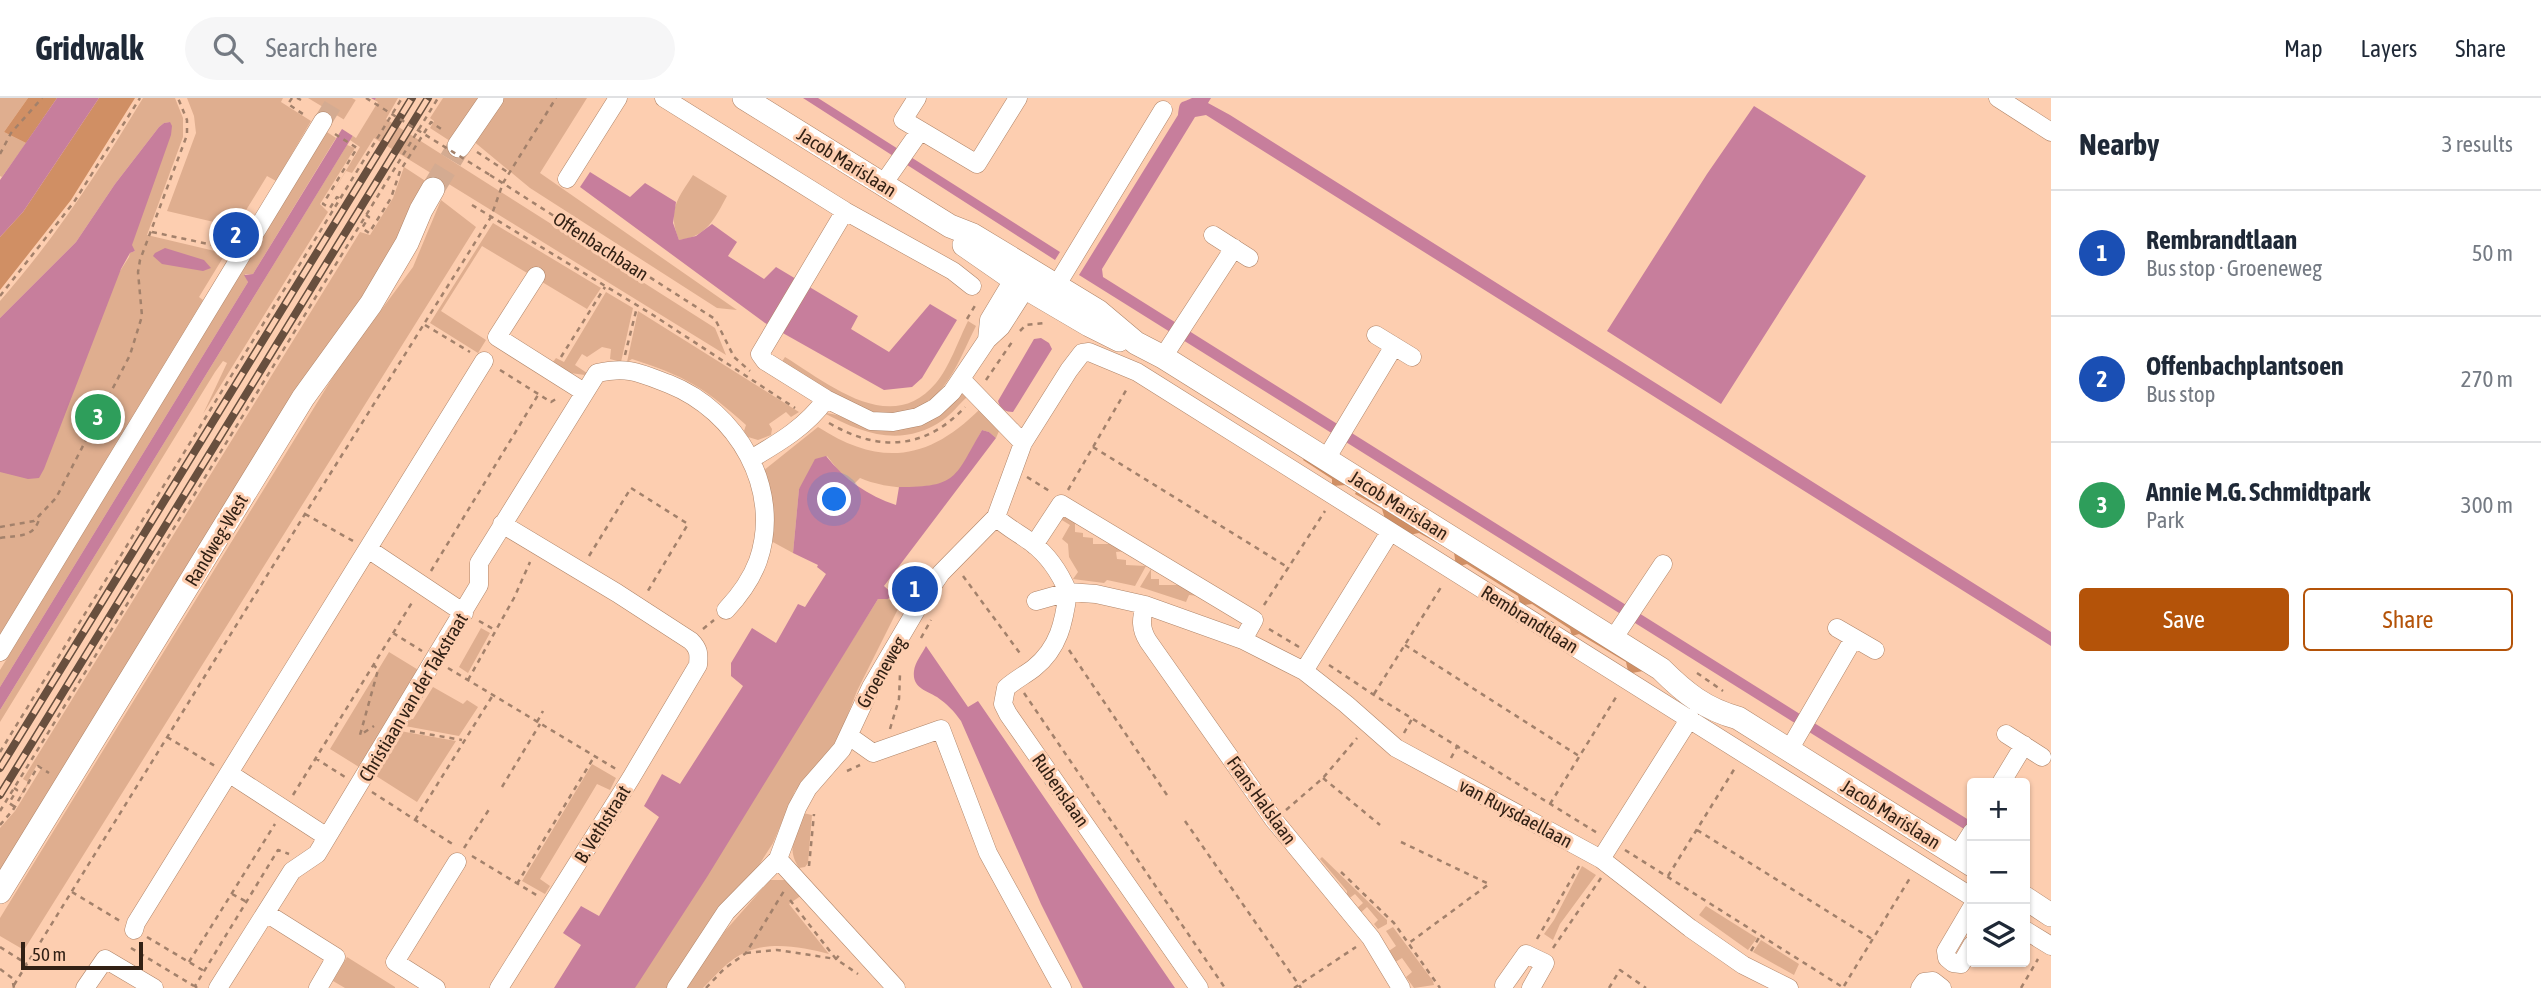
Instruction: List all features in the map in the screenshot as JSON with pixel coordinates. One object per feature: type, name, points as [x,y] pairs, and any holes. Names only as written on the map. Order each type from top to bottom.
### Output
[{"type":"main road","points":[[468,149],[492,98]]},
{"type":"main road","name":"Jacob Marislaan","points":[[744,98],[950,226],[973,235],[1023,279],[1052,293],[1116,339],[1136,343],[1335,442],[1619,631],[1677,686],[1702,704],[1716,712],[1795,741],[1967,848]]},
{"type":"main road","name":"Randweg-West","points":[[0,892],[303,398],[371,304],[407,243],[433,189]]},
{"type":"main road","points":[[2030,901],[2051,915]]},
{"type":"street","points":[[566,179],[618,98]]},
{"type":"street","points":[[664,98],[845,211],[953,271],[972,286]]},
{"type":"street","points":[[917,98],[903,120],[977,164],[1018,98]]},
{"type":"street","points":[[1998,98],[2051,132]]},
{"type":"street","points":[[1052,293],[1163,110]]},
{"type":"street","points":[[0,652],[321,124]]},
{"type":"street","points":[[883,184],[920,131]]},
{"type":"street","points":[[845,211],[760,354],[765,361],[826,399],[870,421],[893,422],[918,417],[935,408],[961,379],[987,340],[989,320],[1023,279]]},
{"type":"street","points":[[1213,235],[1249,258]]},
{"type":"street","points":[[1163,357],[1234,248]]},
{"type":"street","points":[[536,276],[498,337],[584,392]]},
{"type":"street","points":[[1376,335],[1412,357]]},
{"type":"street","points":[[1335,442],[1394,346]]},
{"type":"street","name":"Rembrandtlaan","points":[[1082,353],[1096,353],[1137,372],[1967,894]]},
{"type":"street","name":"Groeneweg","points":[[676,988],[726,912],[778,859],[797,808],[808,788],[842,749],[871,687],[925,596],[942,573],[996,517],[1023,443],[1082,353]]},
{"type":"street","points":[[135,935],[136,923],[484,361]]},
{"type":"street","points":[[620,369],[686,391],[714,411],[735,434],[751,459],[764,503],[765,530],[759,560],[750,579],[726,610]]},
{"type":"street","name":"Christiaan van der Takstraat","points":[[218,988],[292,871],[317,854],[464,613],[479,586],[479,563],[584,392],[597,373],[620,369]]},
{"type":"street","points":[[961,379],[1023,443]]},
{"type":"street","points":[[751,459],[780,442],[811,418],[826,399]]},
{"type":"street","points":[[1034,545],[1061,504],[1254,620],[1242,640]]},
{"type":"street","points":[[996,517],[1034,545],[1060,574],[1068,592],[1065,620],[1049,655],[1015,680]]},
{"type":"street","points":[[502,524],[639,607],[695,649]]},
{"type":"street","points":[[1304,671],[1390,531]]},
{"type":"street","points":[[368,550],[464,613]]},
{"type":"street","points":[[1619,631],[1663,564]]},
{"type":"street","points":[[1036,601],[1068,592]]},
{"type":"street","name":"van Ruysdaellaan","points":[[1068,592],[1096,594],[1145,605],[1242,640],[1304,671],[1396,748],[1599,858],[1743,965],[1789,988]]},
{"type":"street","name":"Frans Halslaan","points":[[1145,605],[1141,620],[1143,632],[1274,820],[1371,938],[1401,988]]},
{"type":"street","points":[[1837,628],[1875,650]]},
{"type":"street","points":[[1795,741],[1854,638]]},
{"type":"street","name":"B. Vethstraat","points":[[499,988],[631,778],[698,665],[695,649]]},
{"type":"street","name":"Rubenslaan","points":[[1015,680],[1006,688],[1003,696],[1007,714],[1199,988]]},
{"type":"street","points":[[1599,858],[1613,842],[1690,718]]},
{"type":"street","points":[[849,736],[873,753],[941,729],[988,853],[1062,988]]},
{"type":"street","points":[[2006,734],[2042,757]]},
{"type":"street","points":[[2004,778],[2024,745]]},
{"type":"street","points":[[230,774],[327,837]]},
{"type":"street","points":[[436,988],[395,962],[460,856]]},
{"type":"street","points":[[778,859],[896,988]]},
{"type":"street","points":[[266,913],[336,957],[318,988]]},
{"type":"street","points":[[1967,915],[1946,951],[1947,958],[1953,963],[1961,964],[1967,954]]},
{"type":"street","points":[[2030,933],[2049,945]]},
{"type":"street","points":[[1501,987],[1526,954],[1545,963],[1531,988]]},
{"type":"street","points":[[85,988],[104,959],[135,983],[154,988]]},
{"type":"street","points":[[1920,988],[1924,982],[1933,981],[1942,988]]},
{"type":"path","points":[[0,155],[11,133],[43,98]]},
{"type":"path","points":[[0,296],[74,202],[140,98]]},
{"type":"path","points":[[0,527],[27,523],[40,516],[56,498],[130,355],[142,316],[138,272],[140,260],[187,135],[187,120],[178,98]]},
{"type":"path","points":[[292,98],[288,104],[357,148],[323,204],[330,208],[337,197],[340,199]]},
{"type":"path","name":"Offenbachbaan","points":[[366,98],[715,319],[734,357],[754,374]]},
{"type":"path","points":[[0,752],[402,98]]},
{"type":"path","points":[[0,811],[438,98]]},
{"type":"path","points":[[14,987],[491,217],[503,183],[556,98]]},
{"type":"path","points":[[366,215],[369,217],[362,228],[369,233],[391,198],[400,172],[431,122],[436,125]]},
{"type":"path","points":[[468,149],[509,173]]},
{"type":"path","points":[[472,205],[637,306],[811,418]]},
{"type":"path","points":[[152,232],[213,245]]},
{"type":"path","points":[[531,390],[555,353],[561,357],[605,286]]},
{"type":"path","points":[[620,369],[637,306]]},
{"type":"path","points":[[1006,351],[1026,325],[1045,323],[1055,326]]},
{"type":"path","points":[[425,325],[439,334]]},
{"type":"path","points":[[1062,499],[1137,372]]},
{"type":"path","points":[[205,971],[189,962],[540,396],[551,402]]},
{"type":"path","points":[[1093,447],[1289,568]]},
{"type":"path","points":[[1012,472],[1021,473],[1052,493]]},
{"type":"path","points":[[580,571],[631,488],[688,524],[639,607]]},
{"type":"path","points":[[1335,497],[1254,620],[1314,655],[1843,988],[1919,864]]},
{"type":"path","points":[[305,514],[368,550]]},
{"type":"path","points":[[0,538],[33,532],[38,526],[40,516]]},
{"type":"path","points":[[468,680],[514,598],[537,545]]},
{"type":"path","points":[[1374,695],[1452,570]]},
{"type":"path","points":[[963,576],[1032,670]]},
{"type":"path","points":[[695,649],[695,634],[726,610]]},
{"type":"path","points":[[464,613],[496,631]]},
{"type":"path","points":[[393,633],[631,778]]},
{"type":"path","points":[[1059,636],[1169,798]]},
{"type":"path","points":[[1405,645],[1578,756]]},
{"type":"path","points":[[373,664],[378,670],[360,734],[376,725],[463,741]]},
{"type":"path","points":[[1015,680],[1225,988]]},
{"type":"path","points":[[1550,804],[1628,680]]},
{"type":"path","points":[[415,821],[493,695]]},
{"type":"path","points":[[502,786],[539,723],[543,711]]},
{"type":"path","points":[[1274,820],[1323,778],[1368,724]]},
{"type":"path","points":[[167,737],[230,774]]},
{"type":"path","points":[[1667,877],[1744,754]]},
{"type":"path","points":[[517,884],[594,757]]},
{"type":"path","points":[[315,758],[337,772]]},
{"type":"path","points":[[0,825],[15,807],[38,766],[67,784]]},
{"type":"path","points":[[1323,778],[1380,825]]},
{"type":"path","points":[[14,788],[17,790],[9,803],[15,807]]},
{"type":"path","points":[[460,856],[490,807]]},
{"type":"path","points":[[1185,821],[1300,986]]},
{"type":"path","points":[[1697,830],[1872,939]]},
{"type":"path","points":[[1401,842],[1489,884],[1409,943]]},
{"type":"path","points":[[135,935],[131,948],[196,987],[278,850],[309,860]]},
{"type":"path","points":[[1526,954],[1599,858]]},
{"type":"path","points":[[1545,963],[1599,858]]},
{"type":"path","points":[[1335,867],[1394,923],[1440,988]]},
{"type":"path","points":[[784,891],[836,959],[860,975]]},
{"type":"path","points":[[72,892],[96,907]]},
{"type":"path","points":[[232,894],[247,902]]},
{"type":"path","points":[[1294,988],[1394,923]]},
{"type":"path","points":[[836,959],[852,939]]},
{"type":"path","points":[[2021,988],[2049,945]]},
{"type":"path","points":[[0,947],[27,964]]},
{"type":"path","points":[[746,953],[777,950],[836,959]]},
{"type":"path","points":[[1,970],[10,976],[14,987]]},
{"type":"path","points":[[1609,988],[1620,970],[1646,988]]},
{"type":"shaded area","points":[[0,98],[28,98],[4,132],[26,143],[2,177],[0,176]]},
{"type":"shaded area","points":[[28,98],[57,98],[26,143],[4,132]]},
{"type":"shaded area","points":[[57,98],[99,98],[23,212],[0,237],[0,180]]},
{"type":"shaded area","points":[[99,98],[135,98],[71,200],[0,290],[0,237],[23,212]]},
{"type":"shaded area","points":[[143,98],[175,98],[183,118],[183,137],[147,235],[219,252],[224,256],[199,297],[203,300],[0,634],[0,459],[130,253],[135,251],[131,246],[170,122],[159,127],[115,184],[76,242],[0,318],[0,301],[40,253],[76,203]]},
{"type":"shaded area","points":[[187,98],[283,98],[281,102],[311,121],[276,181],[267,176],[227,241],[231,226],[167,211],[196,133],[194,116]]},
{"type":"shaded area","points":[[308,98],[352,98],[370,108],[376,98],[398,98],[386,119],[715,328],[726,355],[374,138],[352,173],[346,171],[326,204],[360,147],[350,140],[358,128]]},
{"type":"shaded area","points":[[361,98],[376,98],[0,710],[0,687],[248,282],[244,275],[253,274]]},
{"type":"shaded area","points":[[443,98],[481,98],[450,141],[430,128],[434,121],[430,118]]},
{"type":"shaded area","points":[[502,98],[587,98],[540,173],[737,310],[717,308],[530,188],[472,140]]},
{"type":"shaded area","points":[[803,98],[818,98],[1060,252],[1055,260]]},
{"type":"shaded area","points":[[1192,98],[1211,98],[1208,103],[2051,632],[2051,646],[1206,115],[1195,117],[1102,269],[1103,277],[1967,819],[1967,831],[1079,275],[1178,115],[1183,102]]},
{"type":"shaded area","points":[[1754,106],[1866,176],[1721,404],[1607,331],[1707,174]]},
{"type":"shaded area","points":[[170,122],[171,135],[132,245],[135,251],[130,253],[121,269],[44,469],[39,478],[28,479],[0,472],[0,318],[76,242],[115,184],[159,127]]},
{"type":"shaded area","points":[[327,132],[336,138],[253,274],[245,274],[248,282],[0,687],[0,670]]},
{"type":"shaded area","points":[[347,145],[355,148],[320,204],[328,212],[203,414],[227,363],[223,361],[215,372],[0,722],[0,710]]},
{"type":"shaded area","points":[[404,167],[427,182],[405,230],[0,874],[0,828],[15,811],[42,767],[37,765],[29,783],[15,805],[28,782],[23,779],[360,232],[370,235],[393,198]]},
{"type":"shaded area","points":[[590,172],[630,197],[645,183],[676,202],[673,223],[679,240],[696,236],[712,224],[737,242],[728,256],[764,279],[776,267],[858,316],[851,329],[889,352],[930,304],[957,320],[922,378],[912,387],[884,390],[765,323],[580,187]]},
{"type":"shaded area","points":[[693,175],[727,196],[714,219],[703,231],[679,240],[674,213],[678,199]]},
{"type":"shaded area","points":[[441,200],[476,227],[24,950],[0,936],[0,918],[339,367],[413,267]]},
{"type":"shaded area","points":[[493,223],[601,288],[587,309],[482,246],[441,311],[486,340],[478,353],[430,323]]},
{"type":"shaded area","points":[[165,248],[204,260],[211,268],[203,271],[162,264],[153,256]]},
{"type":"shaded area","points":[[606,292],[633,308],[621,362],[610,359],[611,349],[602,347],[587,357],[582,354],[575,365],[587,373],[585,375],[570,373],[553,362],[556,358],[564,362]]},
{"type":"shaded area","points":[[638,311],[799,412],[791,417],[786,412],[769,424],[771,435],[758,440],[748,437],[744,431],[746,425],[694,384],[632,359],[627,362]]},
{"type":"shaded area","points":[[968,321],[976,326],[948,380],[924,404],[903,413],[883,413],[862,408],[841,399],[781,363],[785,357],[840,391],[860,400],[880,406],[900,406],[918,398],[941,377]]},
{"type":"shaded area","points":[[1041,338],[1049,343],[1052,349],[1013,412],[1006,411],[998,401],[1034,339]]},
{"type":"shaded area","points":[[959,391],[967,397],[949,415],[928,429],[913,434],[898,436],[868,432],[824,413],[875,429]]},
{"type":"shaded area","points":[[980,409],[999,431],[996,438],[982,430],[962,468],[945,483],[908,488],[881,485],[860,478],[854,484],[827,456],[799,489],[793,553],[771,541],[763,471],[818,427],[862,448],[883,453],[903,452],[922,448],[941,439]]},
{"type":"shaded area","points":[[982,430],[996,438],[884,586],[894,595],[888,599],[878,599],[707,877],[635,988],[554,988],[581,945],[563,933],[581,906],[599,916],[659,817],[644,806],[662,774],[680,784],[743,686],[731,676],[731,663],[752,628],[776,643],[798,604],[805,607],[826,574],[818,565],[793,553],[799,489],[815,459],[826,456],[857,486],[896,505],[899,487],[933,485],[952,476],[966,459]]},
{"type":"shaded area","points":[[1306,456],[1643,671],[1628,671],[1626,662],[1579,634],[1572,636],[1570,629],[1532,604],[1523,605],[1518,596],[1467,564],[1456,567],[1454,552],[1419,533],[1409,535],[1385,519],[1382,509],[1355,494],[1356,492],[1346,485],[1332,486],[1332,479],[1303,460]]},
{"type":"shaded area","points":[[1062,513],[1082,524],[1075,524],[1075,532],[1083,533],[1083,537],[1093,538],[1093,544],[1114,544],[1125,551],[1116,552],[1117,559],[1126,560],[1126,565],[1146,566],[1135,586],[1107,580],[1104,583],[1073,579],[1078,572],[1069,557],[1068,544],[1062,539],[1070,525],[1057,517]]},
{"type":"shaded area","points":[[1151,569],[1151,579],[1159,579],[1159,585],[1179,585],[1199,596],[1189,595],[1186,602],[1140,587]]},
{"type":"shaded area","points":[[878,599],[888,599],[900,605],[857,691],[841,732],[825,759],[795,791],[773,843],[754,873],[717,910],[667,988],[634,988]]},
{"type":"shaded area","points":[[481,628],[490,633],[468,673],[459,667]]},
{"type":"shaded area","points":[[926,646],[968,707],[978,701],[1175,988],[1083,988],[1041,904],[961,721],[947,705],[915,681],[917,661]]},
{"type":"shaded area","points":[[389,652],[420,671],[359,767],[330,749]]},
{"type":"shaded area","points":[[433,687],[463,704],[467,700],[478,707],[459,736],[405,726],[413,719]]},
{"type":"shaded area","points":[[400,731],[456,741],[417,802],[373,774]]},
{"type":"shaded area","points":[[592,764],[616,778],[610,790],[597,784],[540,879],[550,886],[545,894],[522,881]]},
{"type":"shaded area","points":[[803,813],[812,815],[808,863],[799,868],[792,848]]},
{"type":"shaded area","points":[[1322,857],[1387,920],[1387,924],[1378,929],[1374,924],[1378,920],[1367,907],[1358,915],[1355,910],[1363,903],[1355,894],[1347,900],[1347,891],[1320,859]]},
{"type":"shaded area","points":[[1582,866],[1596,875],[1560,924],[1553,940],[1544,934]]},
{"type":"shaded area","points":[[770,880],[785,880],[802,895],[789,904],[829,954],[787,946],[755,949],[734,959],[703,988],[686,988],[725,931]]},
{"type":"shaded area","points":[[1706,906],[1757,938],[1748,950],[1699,915]]},
{"type":"shaded area","points":[[1393,927],[1434,985],[1414,988],[1406,977],[1412,972],[1402,958],[1392,964],[1386,953],[1396,946],[1386,931]]},
{"type":"shaded area","points":[[1761,940],[1799,964],[1794,975],[1753,952]]},
{"type":"shaded area","points":[[347,957],[395,988],[345,988],[333,981]]},
{"type":"pier","points":[[357,98],[371,98],[378,102],[356,138],[339,127]]},
{"type":"tunnel","points":[[323,121],[337,98]]},
{"type":"tunnel","points":[[433,189],[459,146]]},
{"type":"railway","points":[[0,768],[412,98]]},
{"type":"railway","points":[[0,795],[428,98]]},
{"type":"place","name":"Offenbachplantsoen","points":[[236,235]]},
{"type":"place","name":"Annie M.G. Schmidtpark","points":[[98,417]]},
{"type":"place","name":"Rembrandtlaan","points":[[915,589]]}]
